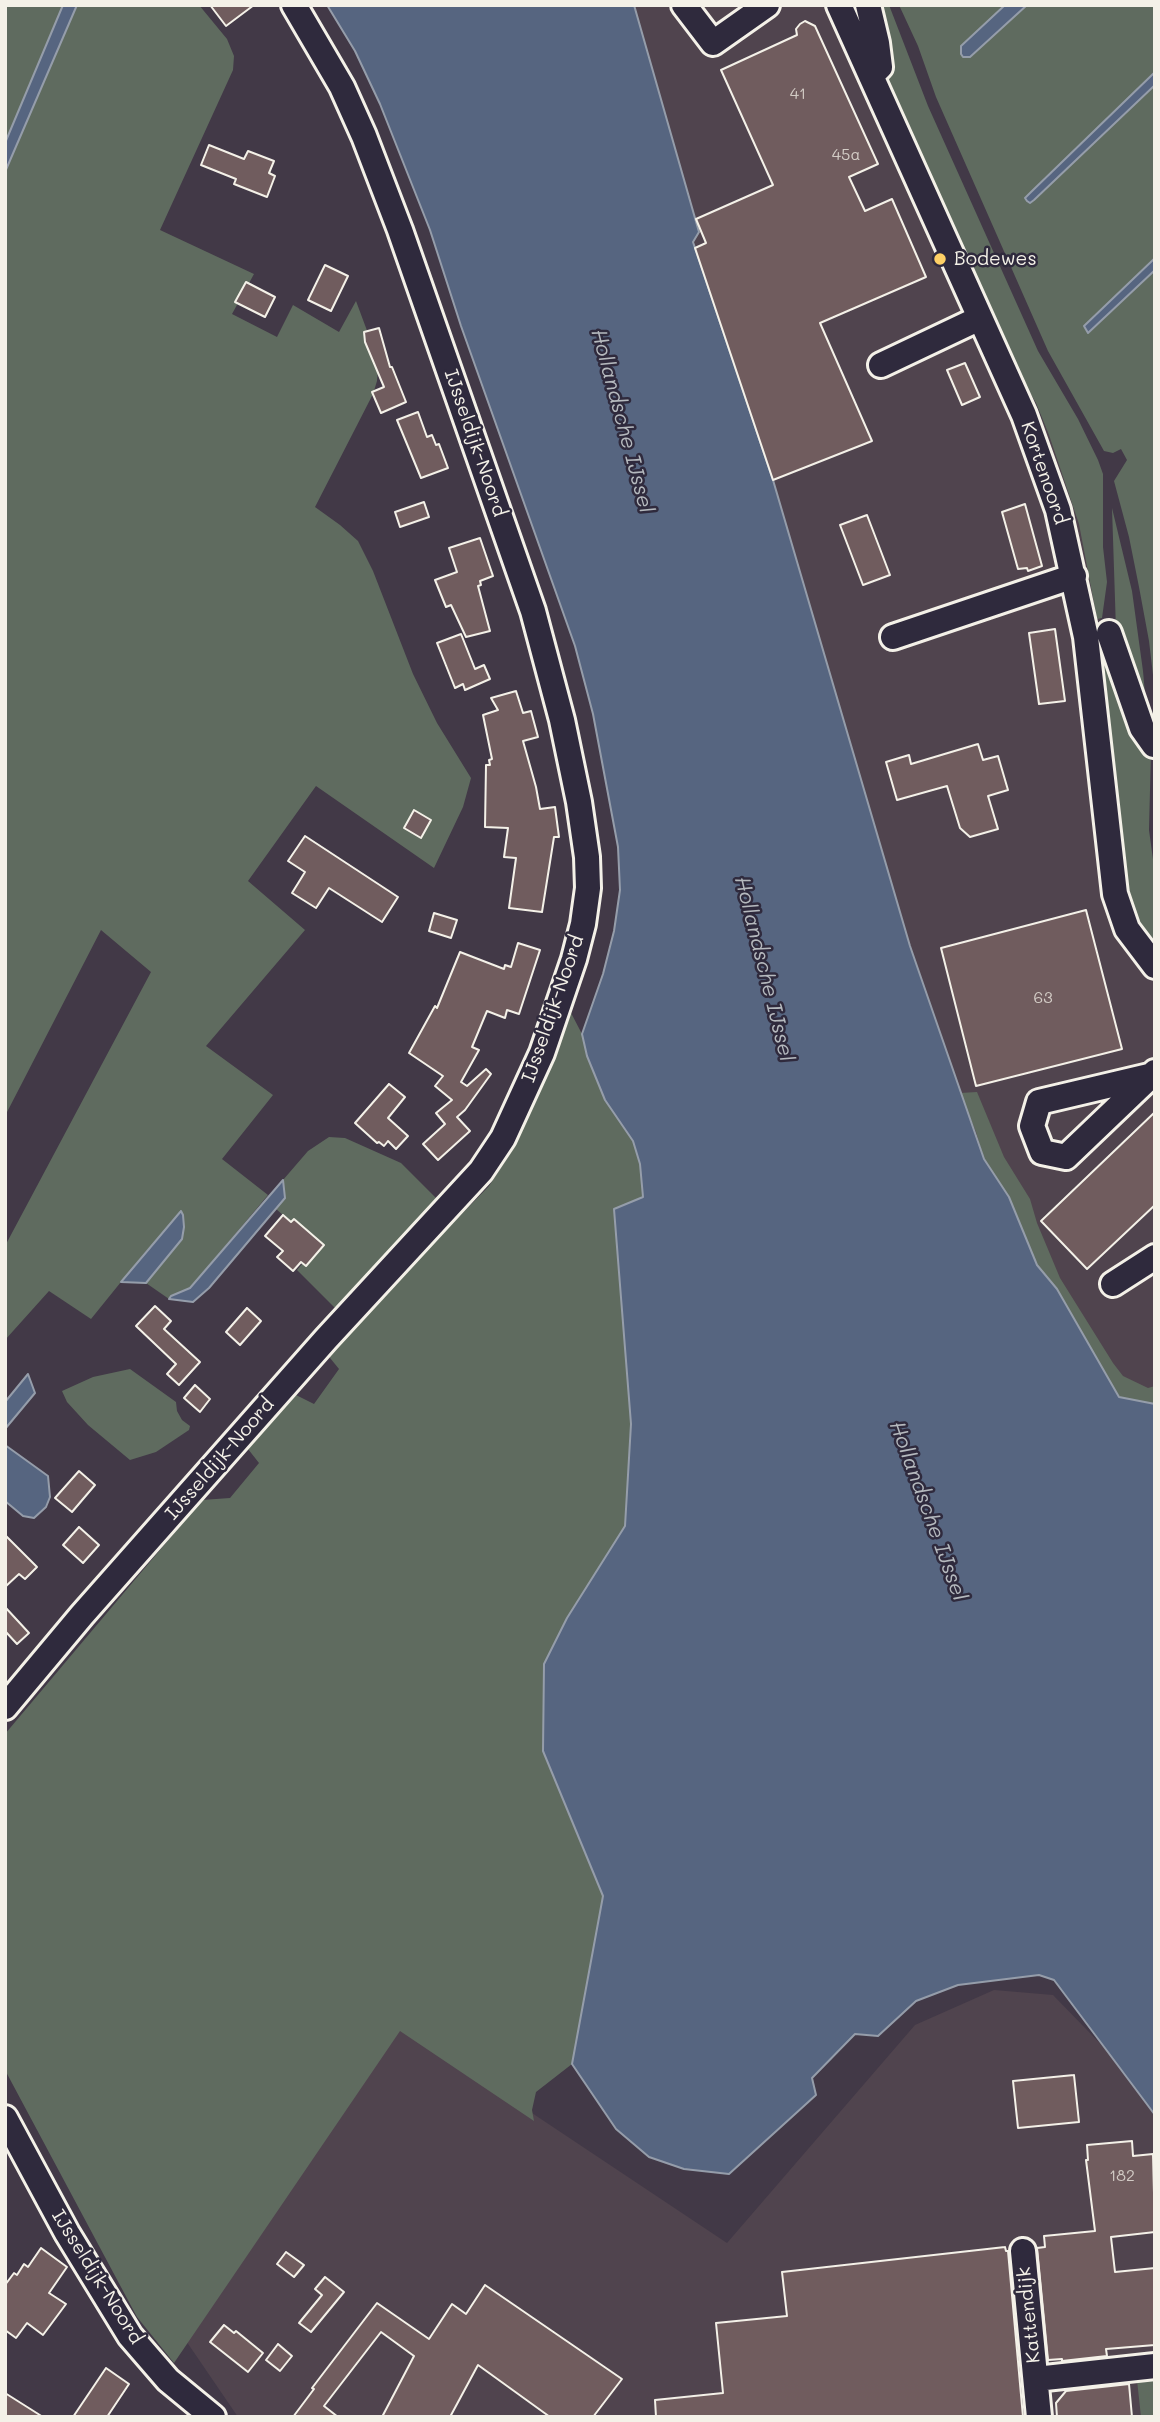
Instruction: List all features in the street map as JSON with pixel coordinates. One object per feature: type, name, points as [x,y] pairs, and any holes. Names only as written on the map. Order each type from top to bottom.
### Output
[{"type":"street","name":"IJsseldijk-Noord","points":[[5,1707],[82,1615],[308,1360],[481,1171],[503,1138],[542,1053],[583,924],[588,888],[587,857],[579,803],[562,720],[533,611],[405,243],[364,136],[342,87],[294,5]]},
{"type":"street","points":[[684,5],[713,43],[766,5]]},
{"type":"street","name":"Kortenoord","points":[[839,5],[1042,460],[1058,510],[1086,637],[1115,894],[1128,929],[1155,966]]},
{"type":"street","points":[[868,5],[880,67],[876,74],[870,76]]},
{"type":"street","points":[[881,365],[980,318]]},
{"type":"street","points":[[893,637],[1074,576]]},
{"type":"street","points":[[1109,633],[1142,728],[1154,745]]},
{"type":"street","points":[[1113,1284],[1155,1257]]},
{"type":"street","name":"IJsseldijk-Noord","points":[[5,2118],[67,2233],[130,2336],[168,2380],[213,2417]]},
{"type":"street","name":"Kattendijk","points":[[1023,2251],[1039,2417]]},
{"type":"street","name":"Kattendijk","points":[[1036,2379],[1155,2366]]},
{"type":"shaded area","points":[[625,5],[853,5],[1075,491],[1099,611],[1155,938],[1155,1439],[989,1209],[707,318]]},
{"type":"shaded area","points":[[994,1990],[1053,1995],[1155,2100],[1155,2417],[238,2417],[180,2332],[391,2019],[727,2243],[915,2025]]},
{"type":"green space","points":[[5,5],[199,5],[227,39],[234,56],[233,70],[160,230],[254,274],[232,314],[277,337],[293,305],[339,332],[356,301],[372,344],[378,369],[377,381],[373,394],[315,507],[358,541],[373,571],[413,674],[437,723],[471,778],[463,807],[434,868],[316,786],[248,881],[305,930],[206,1046],[273,1095],[222,1159],[268,1195],[190,1288],[169,1299],[146,1283],[182,1239],[183,1215],[146,1251],[91,1319],[49,1291],[5,1340],[5,1246],[151,972],[101,930],[5,1116]]},
{"type":"green space","points":[[873,5],[889,5],[928,106],[1038,351],[1078,419],[1098,460],[1103,474],[1103,547],[1107,582],[1102,618],[1097,619],[1079,524],[1049,435],[886,85]]},
{"type":"green space","points":[[899,5],[1005,5],[961,46],[970,57],[1027,5],[1155,5],[1155,72],[1030,193],[1034,200],[1155,85],[1155,258],[1084,326],[1089,333],[1155,270],[1155,692],[1139,587],[1114,481],[1127,460],[1121,449],[1113,453],[1104,451],[1048,351],[936,97],[918,46]]},
{"type":"green space","points":[[1112,508],[1132,591],[1148,727],[1116,630]]},
{"type":"green space","points":[[1105,651],[1151,751],[1149,830],[1155,874],[1155,951],[1137,924],[1123,885],[1100,652]]},
{"type":"green space","points":[[570,1011],[582,1034],[587,1056],[605,1100],[633,1141],[640,1164],[643,1198],[625,1526],[567,1618],[544,1664],[543,1751],[603,1896],[572,2064],[536,2092],[532,2110],[534,2121],[400,2031],[174,2363],[137,2317],[5,2070],[5,1734],[202,1500],[230,1498],[259,1463],[248,1449],[296,1395],[314,1404],[339,1369],[326,1353],[489,1186],[511,1152]]},
{"type":"green space","points":[[977,1092],[1004,1157],[1030,1199],[1060,1278],[1123,1376],[1148,1388],[1155,1386],[1155,1404],[1119,1397],[1057,1289],[1037,1265],[1009,1197],[984,1159],[960,1093]]},
{"type":"green space","points":[[329,1137],[345,1138],[401,1163],[440,1202],[338,1311],[297,1270],[318,1245],[276,1209],[285,1198],[283,1180],[308,1151]]},
{"type":"green space","points":[[130,1369],[176,1402],[182,1420],[190,1426],[189,1430],[156,1452],[130,1460],[88,1425],[67,1402],[62,1391],[93,1377]]},
{"type":"green space","points":[[1155,2378],[1155,2417],[1141,2417],[1137,2380]]},
{"type":"water","points":[[63,5],[77,5],[5,172],[5,143]]},
{"type":"water","name":"Hollandsche IJssel","points":[[327,5],[634,5],[699,232],[693,242],[773,480],[910,946],[984,1159],[1009,1197],[1037,1265],[1057,1289],[1119,1397],[1155,1404],[1155,2115],[1054,1980],[1039,1975],[958,1985],[916,2001],[878,2036],[855,2034],[812,2078],[816,2095],[729,2174],[684,2169],[649,2157],[616,2129],[572,2064],[603,1896],[543,1751],[544,1664],[567,1618],[625,1526],[631,1424],[614,1209],[643,1197],[640,1164],[633,1141],[605,1100],[587,1056],[582,1034],[603,974],[614,931],[620,890],[618,847],[593,714],[575,646],[461,326],[430,230],[380,104],[355,51]]},
{"type":"water","points":[[1005,5],[1027,5],[970,57],[963,57],[961,46]]},
{"type":"water","points":[[1155,72],[1155,85],[1034,200],[1030,203],[1027,201],[1025,198]]},
{"type":"water","points":[[1155,258],[1155,270],[1088,333],[1084,326]]},
{"type":"water","points":[[283,1180],[285,1198],[209,1288],[193,1302],[169,1299],[190,1288]]},
{"type":"water","points":[[181,1211],[184,1227],[182,1239],[146,1283],[121,1282]]},
{"type":"water","points":[[28,1374],[35,1393],[5,1429],[5,1402]]},
{"type":"water","points":[[5,1445],[48,1476],[50,1497],[46,1507],[34,1518],[23,1516],[5,1501]]},
{"type":"building","points":[[210,5],[254,5],[226,26]]},
{"type":"building","points":[[805,21],[815,26],[878,164],[849,177],[865,211],[892,199],[926,277],[820,323],[872,441],[773,480],[695,248],[706,243],[696,219],[773,185],[721,70],[797,35],[796,29]]},
{"type":"building","points":[[209,145],[244,159],[248,151],[274,161],[269,173],[275,176],[267,197],[234,184],[236,179],[201,165]]},
{"type":"building","points":[[325,265],[348,276],[331,311],[308,300]]},
{"type":"building","points":[[246,282],[275,297],[265,317],[235,302]]},
{"type":"building","points":[[379,328],[390,367],[406,402],[381,413],[372,392],[384,387],[365,342],[364,332]]},
{"type":"building","points":[[965,363],[980,397],[962,405],[947,370]]},
{"type":"building","points":[[418,412],[427,437],[432,435],[436,445],[439,444],[448,468],[421,478],[397,420]]},
{"type":"building","points":[[424,502],[429,517],[400,527],[395,512]]},
{"type":"building","points":[[1025,504],[1042,566],[1028,571],[1027,568],[1018,569],[1002,512]]},
{"type":"building","points":[[867,515],[890,575],[863,585],[840,525]]},
{"type":"building","points":[[480,538],[493,576],[480,581],[481,585],[478,586],[490,631],[466,637],[451,605],[446,607],[435,580],[457,572],[449,548]]},
{"type":"building","points":[[1055,629],[1065,701],[1039,704],[1029,633]]},
{"type":"building","points":[[461,634],[475,669],[484,665],[490,679],[465,690],[463,684],[455,688],[437,643]]},
{"type":"building","points":[[516,691],[523,713],[531,711],[538,737],[523,741],[540,809],[555,807],[559,837],[554,837],[542,912],[509,908],[516,858],[504,857],[508,828],[485,827],[486,765],[490,765],[489,760],[492,759],[483,715],[498,710],[491,698]]},
{"type":"building","points":[[978,744],[983,760],[998,756],[1008,790],[988,796],[998,829],[970,837],[960,828],[947,786],[897,800],[886,762],[909,755],[911,764]]},
{"type":"building","points":[[414,810],[431,820],[421,838],[404,828]]},
{"type":"building","points":[[305,836],[398,897],[382,922],[329,888],[316,908],[292,893],[305,872],[288,861]]},
{"type":"building","points":[[1086,910],[1122,1049],[976,1086],[941,948]]},
{"type":"building","points":[[434,913],[457,920],[451,938],[429,931]]},
{"type":"building","points":[[518,943],[540,950],[519,1014],[507,1010],[505,1018],[487,1011],[472,1047],[479,1050],[461,1082],[467,1086],[486,1069],[491,1074],[457,1117],[470,1131],[438,1160],[423,1144],[445,1124],[436,1113],[452,1100],[435,1086],[443,1076],[409,1053],[435,1006],[437,1008],[460,952],[504,969],[505,965],[511,967]]},
{"type":"building","points":[[389,1084],[405,1097],[388,1118],[408,1136],[396,1149],[388,1141],[384,1146],[377,1143],[355,1123]]},
{"type":"building","points":[[1155,1112],[1155,1205],[1087,1269],[1041,1221]]},
{"type":"building","points":[[283,1215],[291,1222],[294,1219],[324,1245],[306,1266],[301,1262],[293,1271],[277,1257],[283,1251],[265,1236]]},
{"type":"building","points":[[155,1306],[171,1321],[164,1329],[200,1362],[179,1385],[167,1374],[176,1364],[136,1326]]},
{"type":"building","points":[[247,1308],[261,1321],[240,1345],[226,1332]]},
{"type":"building","points":[[195,1385],[210,1399],[200,1412],[184,1398]]},
{"type":"building","points":[[79,1471],[95,1485],[72,1512],[55,1498]]},
{"type":"building","points":[[79,1527],[99,1545],[83,1563],[63,1545]]},
{"type":"building","points":[[5,1535],[37,1567],[25,1579],[19,1574],[5,1587]]},
{"type":"building","points":[[5,1607],[29,1633],[17,1644],[5,1631]]},
{"type":"building","points":[[1074,2075],[1079,2122],[1018,2128],[1013,2081]]},
{"type":"building","points":[[1132,2141],[1133,2156],[1153,2154],[1155,2232],[1111,2237],[1115,2272],[1155,2268],[1155,2345],[1106,2349],[1107,2356],[1048,2360],[1037,2248],[1045,2247],[1044,2236],[1095,2231],[1086,2160],[1087,2145]]},
{"type":"building","points":[[1005,2247],[1008,2251],[1023,2417],[656,2417],[655,2400],[723,2393],[716,2323],[787,2316],[782,2272]]},
{"type":"building","points":[[41,2248],[67,2267],[49,2293],[66,2304],[43,2335],[27,2323],[16,2338],[5,2330],[5,2285],[14,2273],[17,2275],[24,2264],[28,2267]]},
{"type":"building","points":[[286,2252],[304,2265],[294,2277],[277,2264]]},
{"type":"building","points":[[325,2277],[344,2292],[311,2332],[299,2323],[322,2295],[315,2289]]},
{"type":"building","points":[[485,2285],[622,2379],[593,2417],[550,2417],[478,2365],[450,2417],[382,2417],[414,2356],[381,2332],[324,2406],[338,2417],[293,2417],[377,2303],[429,2339],[452,2304],[466,2314]]},
{"type":"building","points":[[224,2325],[234,2333],[236,2331],[263,2353],[248,2372],[210,2342]]},
{"type":"building","points":[[278,2344],[292,2356],[280,2371],[266,2360]]},
{"type":"building","points":[[106,2368],[129,2384],[107,2417],[73,2417]]},
{"type":"building","points":[[1129,2384],[1132,2417],[1057,2417],[1056,2403],[1066,2391]]},
{"type":"building","points":[[5,2393],[43,2417],[5,2417]]},
{"type":"place","name":"Bodewes","points":[[940,259]]}]
